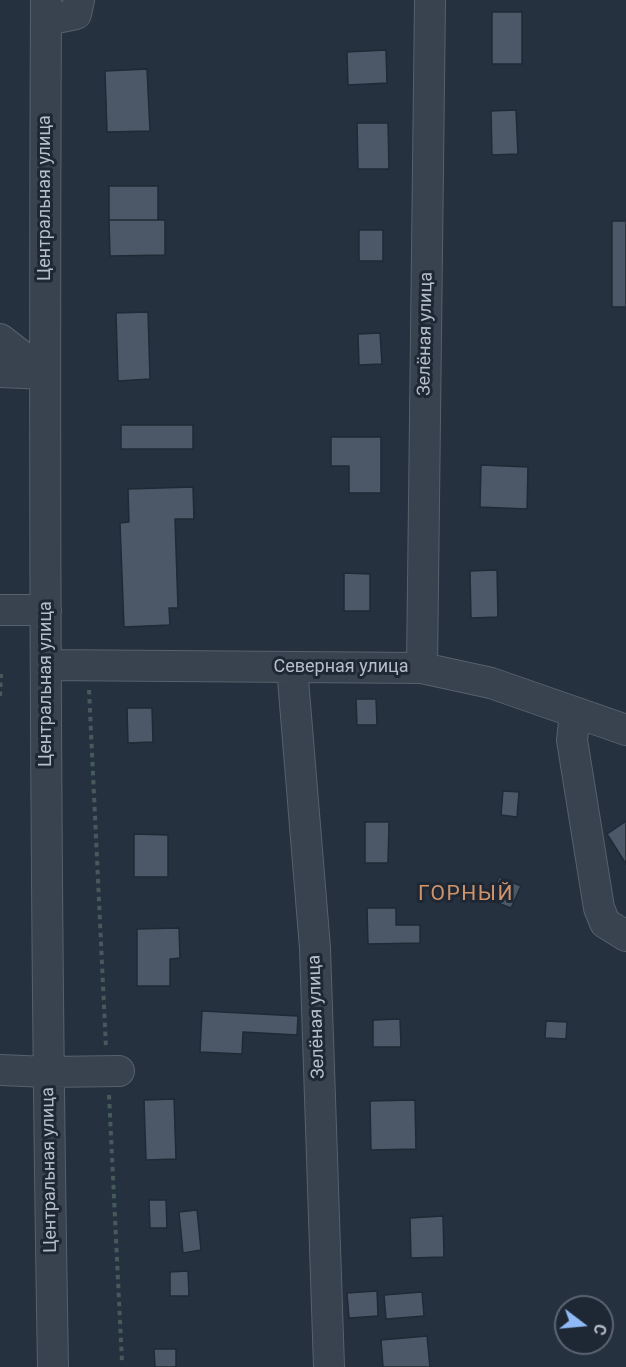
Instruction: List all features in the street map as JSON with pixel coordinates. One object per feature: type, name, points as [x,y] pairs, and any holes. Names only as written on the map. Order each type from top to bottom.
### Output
[{"type":"street","points":[[49,9],[76,14],[79,0]]},
{"type":"street","name":"Зелёная улица","points":[[422,668],[430,0]]},
{"type":"street","name":"Центральная улица","points":[[49,9],[45,374],[48,1072],[53,1367]]},
{"type":"street","points":[[0,339],[45,374]]},
{"type":"street","points":[[0,372],[45,374]]},
{"type":"street","points":[[0,610],[46,610]]},
{"type":"street","name":"Северная улица","points":[[46,665],[422,668],[491,683],[626,730]]},
{"type":"street","name":"Зелёная улица","points":[[292,667],[315,948],[329,1367]]},
{"type":"street","points":[[575,713],[572,740],[599,908],[604,923],[626,936]]},
{"type":"street","points":[[0,1071],[113,1071]]},
{"type":"path","points":[[88,665],[113,1071],[122,1362]]},
{"type":"path","points":[[0,696],[1,674]]},
{"type":"building","points":[[492,12],[522,12],[522,64],[492,64]]},
{"type":"building","points":[[386,50],[387,83],[348,85],[347,52]]},
{"type":"building","points":[[147,69],[150,131],[107,132],[105,71]]},
{"type":"building","points":[[516,110],[518,154],[492,155],[491,111]]},
{"type":"building","points":[[357,123],[388,123],[389,169],[358,169]]},
{"type":"building","points":[[109,186],[158,186],[158,220],[109,220]]},
{"type":"building","points":[[109,220],[165,220],[165,255],[110,256]]},
{"type":"building","points":[[612,221],[626,221],[626,307],[612,307]]},
{"type":"building","points":[[359,230],[383,230],[383,261],[359,261]]},
{"type":"building","points":[[148,312],[150,379],[118,381],[116,313]]},
{"type":"building","points":[[380,333],[382,364],[359,365],[358,334]]},
{"type":"building","points":[[121,425],[193,425],[193,449],[121,449]]},
{"type":"building","points":[[331,437],[381,437],[381,493],[349,493],[349,466],[331,466]]},
{"type":"building","points":[[481,465],[528,467],[527,509],[480,507]]},
{"type":"building","points":[[193,487],[194,519],[175,519],[178,608],[169,608],[170,625],[124,627],[120,523],[129,522],[128,489]]},
{"type":"building","points":[[497,570],[498,617],[471,618],[470,571]]},
{"type":"building","points":[[344,573],[370,574],[370,611],[344,611]]},
{"type":"building","points":[[356,699],[376,699],[377,725],[357,725]]},
{"type":"building","points":[[127,708],[152,708],[153,742],[128,743]]},
{"type":"building","points":[[503,791],[519,792],[517,817],[501,815]]},
{"type":"building","points":[[626,821],[626,864],[607,834]]},
{"type":"building","points":[[365,822],[389,822],[388,863],[365,863]]},
{"type":"building","points":[[134,834],[168,835],[168,877],[134,877]]},
{"type":"building","points":[[499,877],[521,886],[511,908],[490,900]]},
{"type":"building","points":[[367,908],[396,908],[396,925],[420,925],[420,943],[368,944]]},
{"type":"building","points":[[179,928],[180,958],[170,959],[170,986],[137,986],[137,929]]},
{"type":"building","points":[[202,1011],[298,1016],[297,1035],[243,1032],[242,1054],[200,1052]]},
{"type":"building","points":[[400,1019],[401,1047],[373,1047],[373,1020]]},
{"type":"building","points":[[546,1021],[567,1022],[566,1039],[545,1038]]},
{"type":"building","points":[[174,1099],[176,1159],[146,1160],[144,1100]]},
{"type":"building","points":[[415,1100],[416,1149],[371,1150],[370,1101]]},
{"type":"building","points":[[149,1200],[166,1200],[167,1228],[150,1228]]},
{"type":"building","points":[[197,1210],[201,1250],[183,1253],[179,1212]]},
{"type":"building","points":[[443,1216],[444,1257],[411,1258],[410,1218]]},
{"type":"building","points":[[188,1271],[189,1296],[170,1296],[170,1272]]},
{"type":"building","points":[[377,1291],[378,1316],[349,1318],[347,1293]]},
{"type":"building","points":[[422,1292],[424,1316],[386,1319],[384,1295]]},
{"type":"building","points":[[427,1336],[430,1367],[383,1367],[381,1340]]},
{"type":"building","points":[[154,1349],[176,1349],[176,1367],[155,1367]]},
{"type":"district","name":"ГОРНЫЙ","points":[[466,895]]}]
